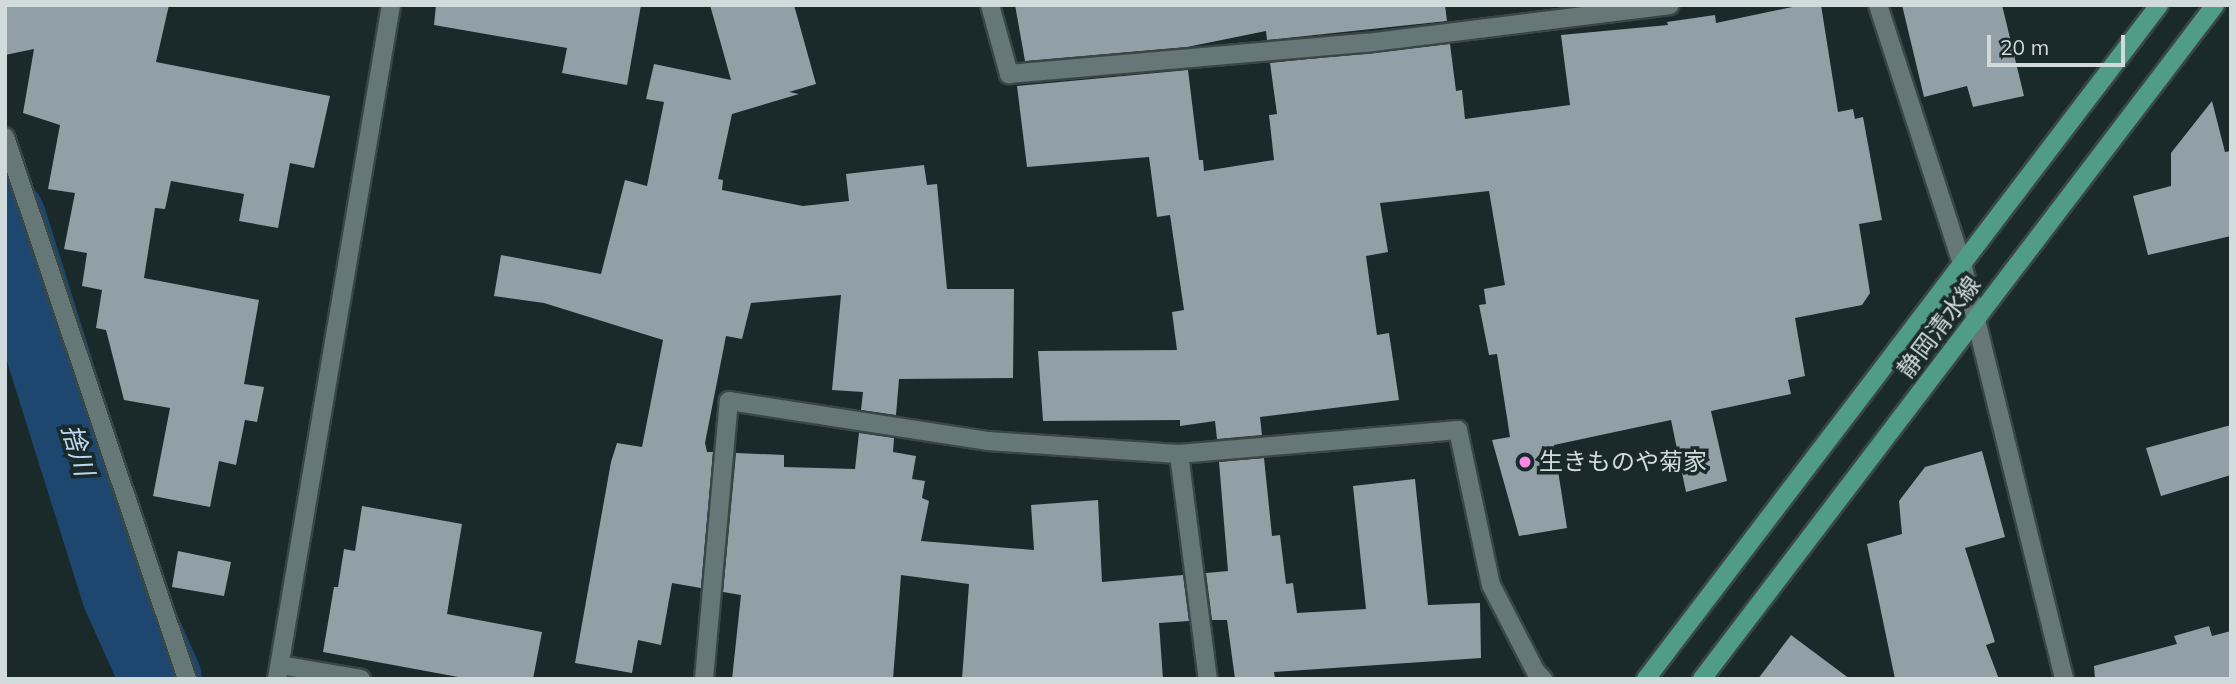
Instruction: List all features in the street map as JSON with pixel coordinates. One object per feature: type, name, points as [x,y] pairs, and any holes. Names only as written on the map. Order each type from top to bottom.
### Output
[{"type":"main road","name":"静岡清水線","points":[[1646,679],[1963,267],[2159,5]]},
{"type":"main road","name":"静岡清水線","points":[[1702,679],[2215,5]]},
{"type":"street","points":[[361,679],[279,672],[391,5]]},
{"type":"street","points":[[990,5],[1009,74],[1366,43],[1670,5]]},
{"type":"street","points":[[1878,5],[1963,267],[2064,679]]},
{"type":"street","points":[[5,137],[187,679]]},
{"type":"street","points":[[704,679],[729,401],[988,441],[1179,454],[1458,430],[1492,585],[1543,679]]},
{"type":"street","points":[[1179,454],[1208,679]]},
{"type":"building","points":[[5,5],[169,5],[156,62],[330,96],[314,168],[290,163],[278,228],[239,221],[244,194],[171,181],[165,209],[155,208],[144,278],[259,300],[244,384],[264,387],[257,422],[245,420],[236,465],[219,461],[210,507],[153,496],[170,408],[124,400],[106,330],[96,328],[102,290],[82,286],[87,253],[64,249],[75,193],[48,189],[60,125],[23,113],[34,49],[5,55]]},
{"type":"building","points":[[436,5],[641,5],[627,85],[562,73],[567,48],[434,25]]},
{"type":"building","points":[[710,5],[794,5],[816,84],[789,92],[799,94],[732,114],[718,179],[723,180],[722,190],[803,206],[849,201],[846,174],[924,165],[927,185],[937,184],[947,289],[1014,289],[1013,378],[899,379],[896,415],[861,410],[863,392],[832,390],[841,295],[751,303],[742,339],[726,336],[705,443],[707,452],[713,452],[701,588],[672,583],[661,645],[638,640],[632,673],[575,663],[611,462],[617,443],[642,447],[663,340],[544,303],[494,296],[501,255],[601,274],[625,180],[647,186],[664,102],[646,99],[654,64],[731,80]]},
{"type":"building","points":[[1015,5],[1445,5],[1447,21],[1267,40],[1266,31],[1187,47],[1025,61]]},
{"type":"building","points":[[1802,5],[1821,5],[1838,112],[1853,109],[1855,119],[1863,117],[1882,220],[1859,224],[1870,293],[1862,305],[1795,318],[1805,376],[1788,380],[1791,394],[1711,411],[1727,481],[1686,492],[1671,420],[1554,445],[1567,528],[1519,536],[1492,440],[1510,437],[1497,354],[1489,355],[1479,305],[1486,304],[1484,289],[1505,285],[1489,191],[1380,203],[1388,252],[1366,256],[1377,335],[1389,333],[1399,400],[1260,417],[1262,435],[1217,439],[1215,421],[1180,426],[1180,420],[1043,421],[1038,351],[1177,350],[1172,312],[1184,310],[1170,215],[1157,217],[1149,157],[1027,167],[1017,86],[1188,70],[1199,160],[1203,160],[1204,171],[1274,160],[1269,115],[1277,114],[1270,63],[1450,44],[1456,91],[1462,90],[1465,119],[1570,105],[1561,35],[1668,25],[1667,22],[1715,15],[1716,23]]},
{"type":"building","points":[[1902,5],[2002,5],[2024,96],[1973,107],[1967,86],[1924,97]]},
{"type":"building","points":[[2212,101],[2225,152],[2231,151],[2231,236],[2148,255],[2133,196],[2171,186],[2171,153]]},
{"type":"building","points":[[2231,425],[2231,475],[2161,496],[2146,448]]},
{"type":"building","points":[[859,433],[894,438],[893,452],[916,456],[912,479],[925,481],[922,498],[929,501],[921,541],[1034,550],[1031,505],[1098,500],[1102,582],[1183,575],[1189,621],[1159,623],[1163,679],[962,679],[969,584],[901,575],[893,679],[732,679],[741,595],[723,592],[736,453],[784,455],[784,467],[855,469]]},
{"type":"building","points":[[1982,451],[2005,537],[1965,548],[1995,642],[1986,645],[1999,679],[1895,679],[1867,544],[1902,534],[1899,501],[1925,467]]},
{"type":"building","points":[[1264,458],[1272,536],[1280,535],[1286,584],[1293,583],[1297,613],[1366,609],[1353,486],[1415,479],[1428,605],[1480,603],[1481,658],[1274,672],[1275,679],[1235,679],[1227,620],[1212,620],[1206,573],[1228,571],[1219,462]]},
{"type":"building","points":[[362,506],[462,524],[447,614],[542,632],[533,679],[469,679],[323,652],[334,587],[338,587],[344,549],[355,551]]},
{"type":"building","points":[[178,551],[231,562],[224,596],[172,587]]},
{"type":"building","points":[[2209,626],[2212,636],[2231,631],[2231,679],[2095,679],[2094,666],[2177,644],[2174,636]]},
{"type":"building","points":[[1791,635],[1850,679],[1758,679]]},
{"type":"waterway","name":"捨川","points":[[5,218],[123,594],[161,679]]},
{"type":"place","name":"生きものや菊家","points":[[1525,462]]}]
